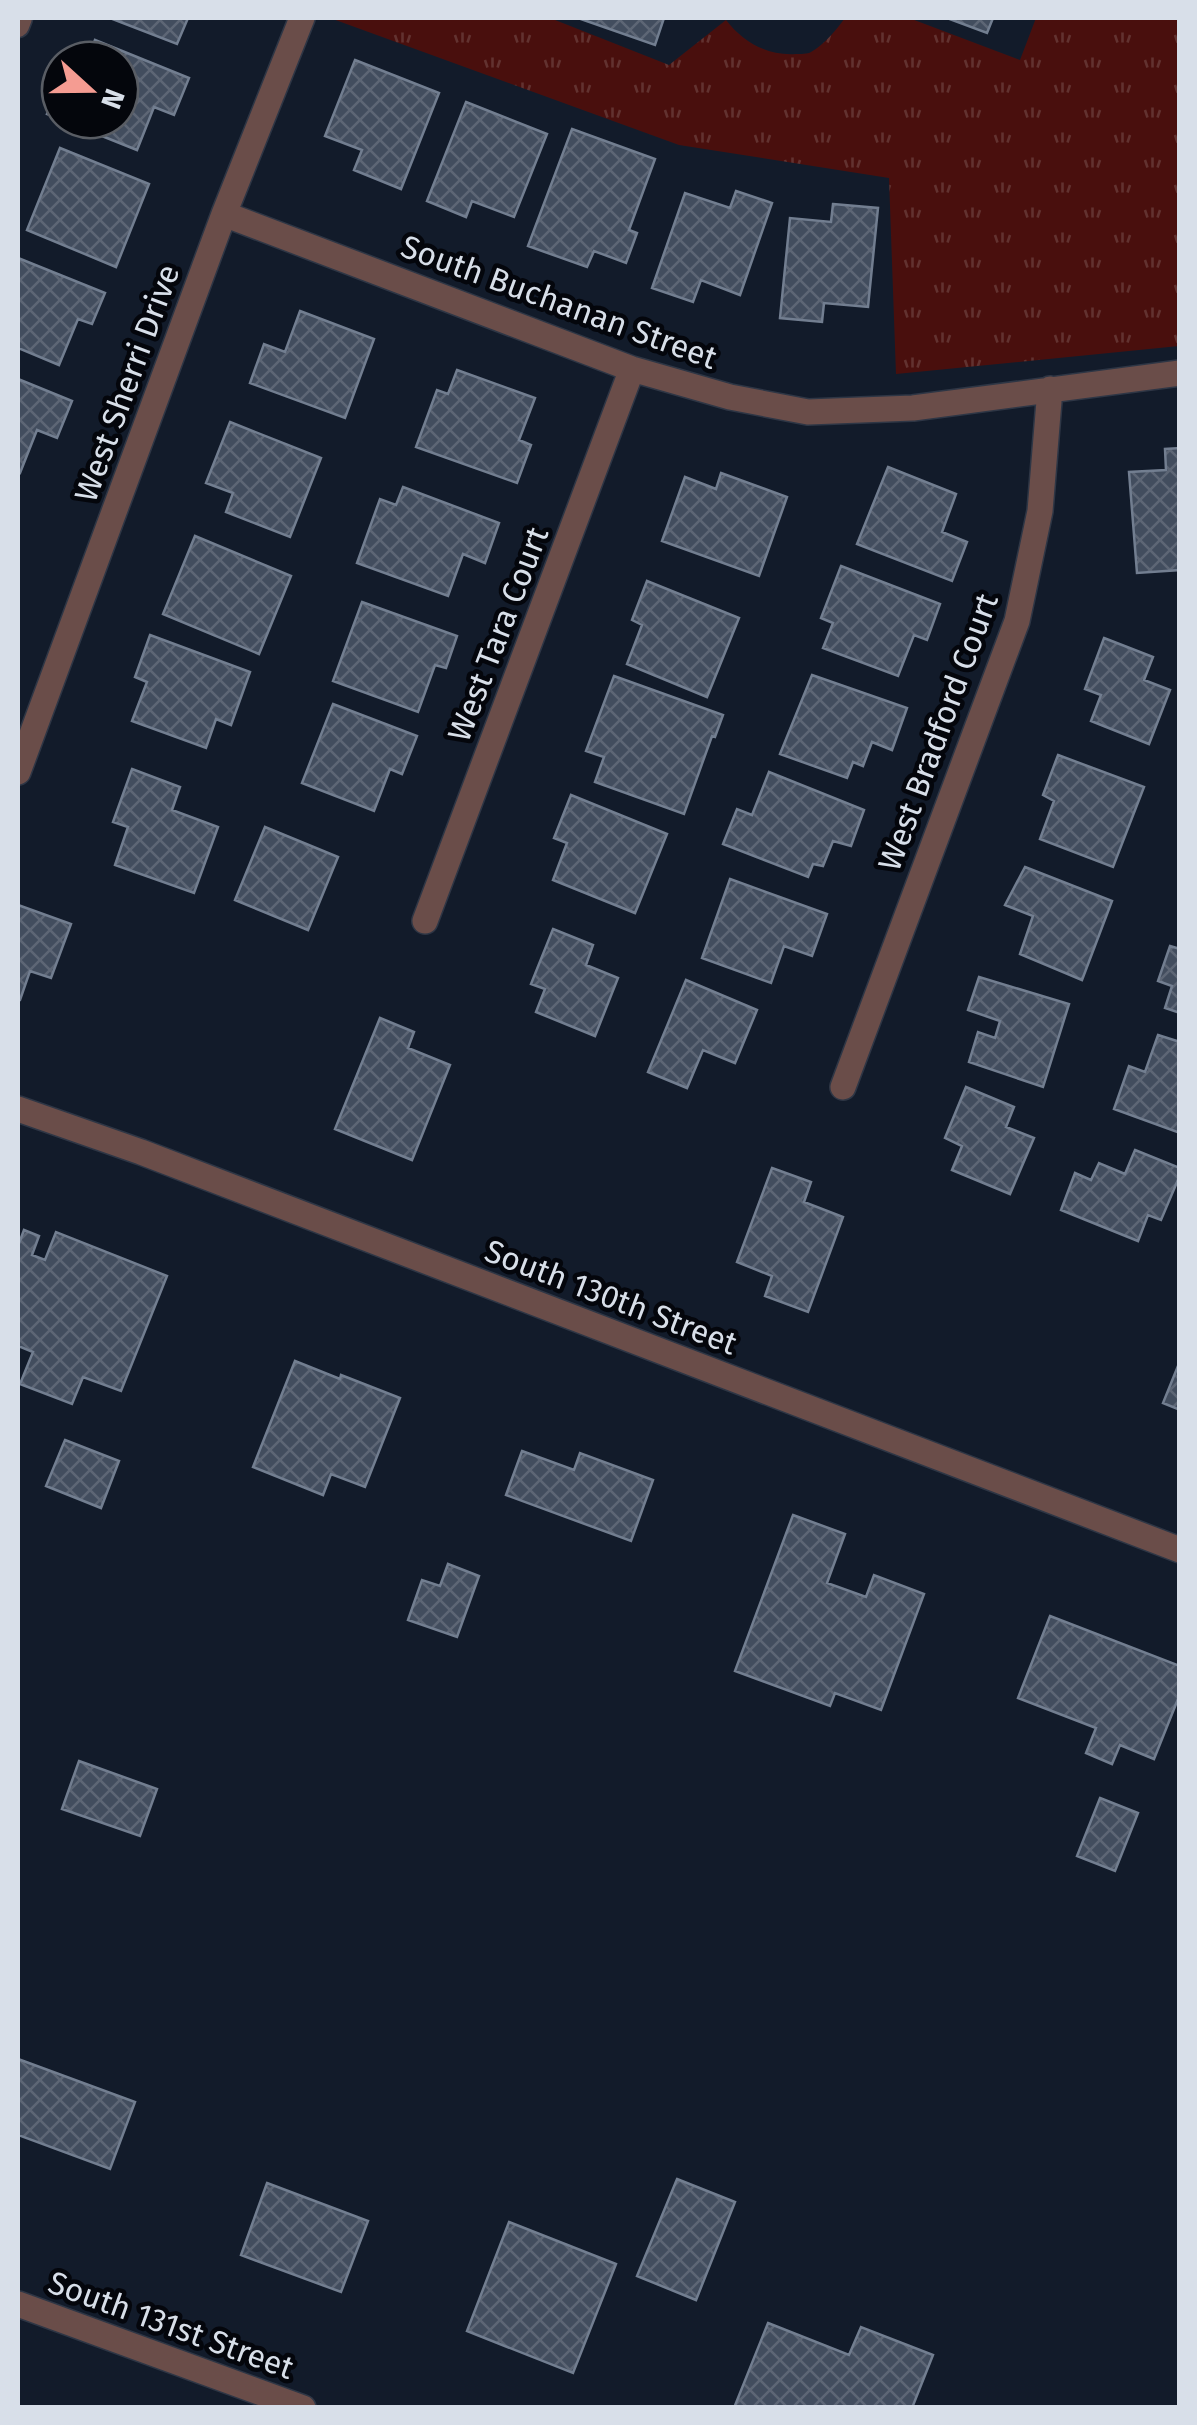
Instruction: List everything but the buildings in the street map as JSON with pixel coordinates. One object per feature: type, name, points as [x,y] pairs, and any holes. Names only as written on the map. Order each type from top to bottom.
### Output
[{"type":"street","name":"West Sherri Drive","points":[[18,772],[224,214],[302,18]]},
{"type":"street","name":"South Buchanan Street","points":[[224,214],[632,369],[730,397],[808,412],[913,408],[1180,374]]},
{"type":"street","name":"West Tara Court","points":[[425,921],[632,369]]},
{"type":"street","name":"West Bradford Court","points":[[843,1086],[1017,620],[1040,511],[1050,389]]},
{"type":"street","name":"South 130th Street","points":[[18,1109],[141,1152],[1180,1550]]},
{"type":"street","name":"South 131st Street","points":[[18,2304],[303,2408]]},
{"type":"lane","points":[[18,26],[21,18]]},
{"type":"green space","points":[[330,18],[550,18],[669,65],[726,20],[756,46],[775,53],[798,54],[816,49],[845,18],[909,18],[1020,60],[1036,18],[1179,18],[1179,346],[896,374],[889,178],[679,145]]}]
